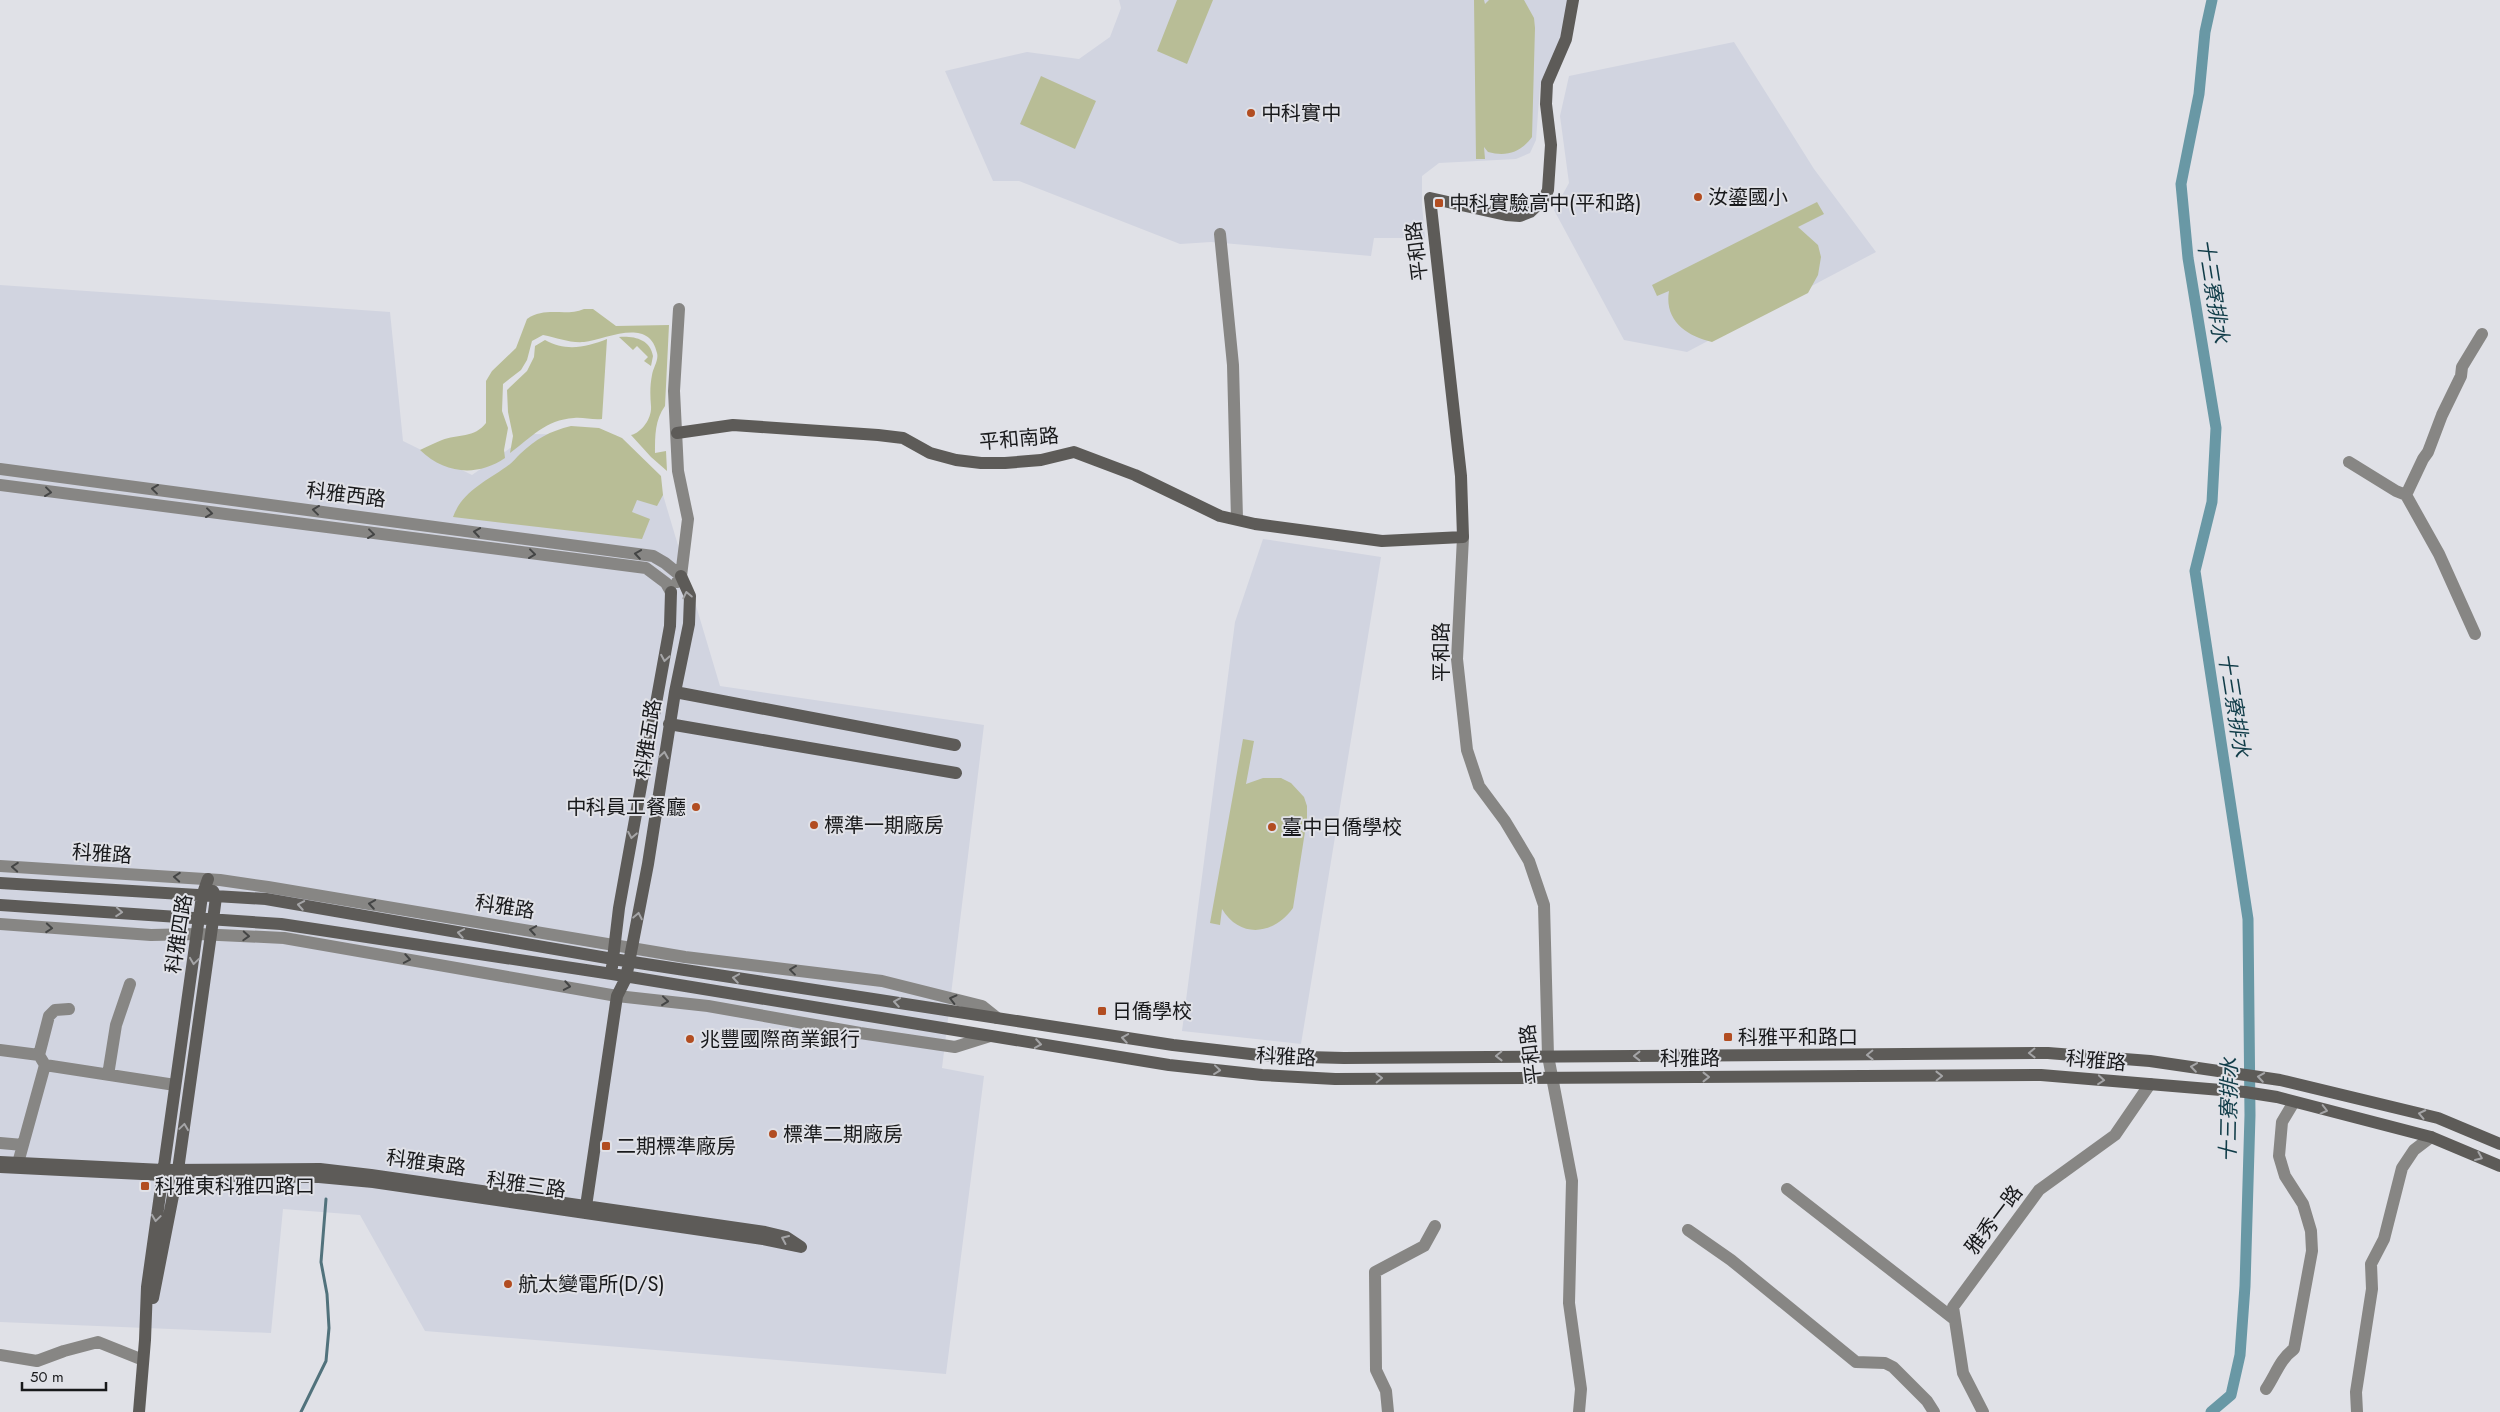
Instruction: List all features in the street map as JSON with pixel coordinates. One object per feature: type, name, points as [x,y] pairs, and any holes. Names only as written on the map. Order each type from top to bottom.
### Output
[{"type":"street","name":"平和路","points":[[1573,0],[1566,38],[1547,83],[1546,104],[1551,145],[1548,190],[1544,199],[1534,209],[1520,216],[1506,215],[1430,198],[1461,476],[1463,537],[1457,659],[1467,750],[1478,786],[1505,821],[1529,861],[1544,905],[1548,1056],[1572,1181],[1569,1303],[1581,1388],[1579,1412]]},
{"type":"street","points":[[1220,234],[1233,366],[1237,519]]},
{"type":"street","points":[[671,592],[680,576],[688,519],[678,472],[674,390],[679,309]]},
{"type":"street","points":[[2406,495],[2428,452],[2442,415],[2461,376],[2462,367],[2482,334]]},
{"type":"street","name":"平和南路","points":[[677,433],[733,425],[878,435],[903,438],[930,454],[981,463],[1041,460],[1074,452],[1135,475],[1220,516],[1382,541],[1463,537]]},
{"type":"street","points":[[2349,462],[2396,492],[2406,495],[2439,554],[2475,634]]},
{"type":"street","name":"科雅西路","points":[[0,469],[654,556],[680,576]]},
{"type":"street","name":"科雅西路","points":[[0,485],[646,568],[666,582],[671,592]]},
{"type":"street","name":"科雅五路","points":[[585,1209],[617,996],[626,978],[648,864],[669,724],[688,624],[690,596],[680,576]]},
{"type":"street","name":"科雅五路","points":[[617,996],[612,974],[619,908],[670,626],[671,592]]},
{"type":"street","points":[[675,692],[955,745]]},
{"type":"street","points":[[669,724],[956,773]]},
{"type":"street","name":"科雅路","points":[[0,866],[208,879],[278,888],[685,957],[882,981],[982,1006],[997,1018]]},
{"type":"street","name":"科雅四路","points":[[145,1340],[178,1173],[204,934],[200,919],[202,896],[208,879]]},
{"type":"street","name":"科雅四路","points":[[145,1340],[147,1288],[176,1085],[204,934],[213,920],[216,897],[208,879]]},
{"type":"street","name":"科雅路","points":[[0,883],[266,900],[613,959],[1173,1045],[1268,1056],[1344,1058],[2048,1053],[2150,1061],[2280,1080],[2438,1118],[2500,1144]]},
{"type":"street","name":"科雅路","points":[[0,905],[281,924],[612,974],[626,978],[1169,1065],[1262,1076],[1335,1079],[1552,1076],[2042,1075],[2245,1092],[2277,1097],[2431,1137],[2500,1166]]},
{"type":"street","name":"科雅路","points":[[0,924],[151,935],[204,934],[284,938],[617,996],[708,1006],[860,1034],[955,1047],[990,1036]]},
{"type":"street","points":[[108,1075],[116,1025],[130,984]]},
{"type":"street","points":[[18,1163],[42,1060],[49,1016],[55,1010],[68,1009]]},
{"type":"street","points":[[0,1050],[108,1075],[176,1085]]},
{"type":"street","name":"雅秀一路","points":[[1983,1412],[1963,1373],[1952,1307],[2039,1190],[2115,1135],[2150,1084]]},
{"type":"street","points":[[2266,1389],[2277,1373],[2283,1356],[2294,1348],[2312,1250],[2311,1231],[2303,1204],[2285,1176],[2279,1156],[2282,1122],[2294,1102]]},
{"type":"street","points":[[2357,1412],[2356,1392],[2372,1288],[2371,1264],[2384,1239],[2402,1168],[2414,1150],[2431,1137]]},
{"type":"street","points":[[0,1143],[23,1145]]},
{"type":"street","points":[[0,1162],[163,1173]]},
{"type":"street","points":[[0,1168],[163,1173]]},
{"type":"street","name":"科雅三路","points":[[163,1173],[319,1177],[373,1182],[585,1209],[765,1232],[786,1237],[801,1247],[585,1209]]},
{"type":"street","points":[[1787,1189],[1954,1319]]},
{"type":"street","points":[[1388,1412],[1386,1391],[1376,1370],[1375,1272],[1424,1246],[1435,1226]]},
{"type":"street","points":[[1688,1230],[1731,1260],[1856,1362],[1885,1363],[1893,1367],[1927,1401],[1934,1412]]},
{"type":"street","points":[[138,1412],[145,1340]]},
{"type":"street","points":[[0,1355],[37,1361],[98,1342],[143,1360]]},
{"type":"shaded area","name":"中科實中","points":[[1119,0],[1568,0],[1567,17],[1556,52],[1540,86],[1536,140],[1530,153],[1516,159],[1439,163],[1422,176],[1425,238],[1374,238],[1371,256],[1211,242],[1180,244],[1019,181],[993,181],[945,71],[1027,52],[1079,59],[1110,37],[1121,8]]},
{"type":"shaded area","name":"汝鎏國小","points":[[1734,42],[1814,169],[1876,252],[1687,352],[1624,340],[1554,210],[1569,183],[1560,116],[1569,76]]},
{"type":"shaded area","points":[[0,285],[390,312],[403,441],[472,475],[530,434],[595,435],[663,495],[720,686],[984,725],[942,1068],[984,1076],[946,1374],[425,1331],[360,1215],[283,1209],[271,1333],[0,1322]]},
{"type":"shaded area","name":"臺中日僑學校","points":[[1263,539],[1381,557],[1301,1044],[1182,1031],[1235,622]]},
{"type":"green space","points":[[1177,0],[1213,0],[1187,64],[1157,51]]},
{"type":"green space","points":[[1474,0],[1484,0],[1485,4],[1489,0],[1524,0],[1534,18],[1535,28],[1532,137],[1518,150],[1513,152],[1501,154],[1488,152],[1484,147],[1485,159],[1476,159]]},
{"type":"green space","points":[[1041,76],[1096,101],[1075,149],[1020,124]]},
{"type":"green space","points":[[1817,202],[1824,214],[1798,227],[1818,245],[1821,257],[1818,275],[1808,293],[1712,342],[1694,336],[1679,325],[1670,310],[1668,301],[1669,291],[1657,296],[1652,285]]},
{"type":"green space","points":[[593,309],[616,326],[669,325],[665,406],[657,422],[655,446],[655,453],[666,451],[667,471],[631,435],[639,431],[646,424],[650,415],[651,383],[657,361],[657,353],[652,342],[645,335],[636,333],[625,333],[584,342],[568,341],[543,335],[532,341],[527,360],[521,370],[503,384],[502,411],[508,428],[504,450],[505,458],[494,464],[472,470],[450,468],[430,458],[420,450],[442,440],[471,433],[482,428],[486,423],[486,381],[492,371],[516,348],[527,319],[541,313],[570,312]]},
{"type":"green space","points":[[619,337],[636,338],[645,342],[653,356],[651,366],[644,361],[648,357],[637,346],[633,350]]},
{"type":"green space","points":[[607,339],[602,419],[574,418],[555,422],[539,430],[510,453],[513,436],[508,412],[507,390],[527,371],[534,357],[535,346],[545,340],[561,346],[576,347]]},
{"type":"green space","points":[[571,426],[599,428],[622,438],[661,476],[663,495],[657,506],[637,500],[632,512],[650,519],[642,539],[453,517],[457,508],[468,494],[508,466],[532,444],[556,430]]},
{"type":"green space","points":[[1243,739],[1254,741],[1246,784],[1263,778],[1281,778],[1291,783],[1304,797],[1307,806],[1307,819],[1293,908],[1276,924],[1257,930],[1247,929],[1238,925],[1229,919],[1222,909],[1220,925],[1210,923]]},
{"type":"waterway","name":"十三寮排水","points":[[2211,1412],[2231,1395],[2240,1355],[2245,1286],[2250,1115],[2248,919],[2195,571],[2212,502],[2216,428],[2188,258],[2181,184],[2199,94],[2205,32],[2212,0]]},
{"type":"waterway","points":[[301,1412],[326,1361],[329,1328],[327,1294],[321,1262],[326,1199]]},
{"type":"place","name":"中科實中","points":[[1251,113]]},
{"type":"place","name":"汝鎏國小","points":[[1698,197]]},
{"type":"place","name":"中科實驗高中(平和路)","points":[[1439,203]]},
{"type":"place","name":"中科員工餐廳","points":[[696,807]]},
{"type":"place","name":"標準一期廠房","points":[[814,825]]},
{"type":"place","name":"臺中日僑學校","points":[[1272,827]]},
{"type":"place","name":"日僑學校","points":[[1102,1011]]},
{"type":"place","name":"科雅平和路口","points":[[1728,1037]]},
{"type":"place","name":"兆豐國際商業銀行","points":[[690,1039]]},
{"type":"place","name":"標準二期廠房","points":[[773,1134]]},
{"type":"place","name":"二期標準廠房","points":[[606,1146]]},
{"type":"place","name":"科雅東科雅四路口","points":[[145,1186]]},
{"type":"place","name":"航太變電所(D/S)","points":[[508,1284]]}]
